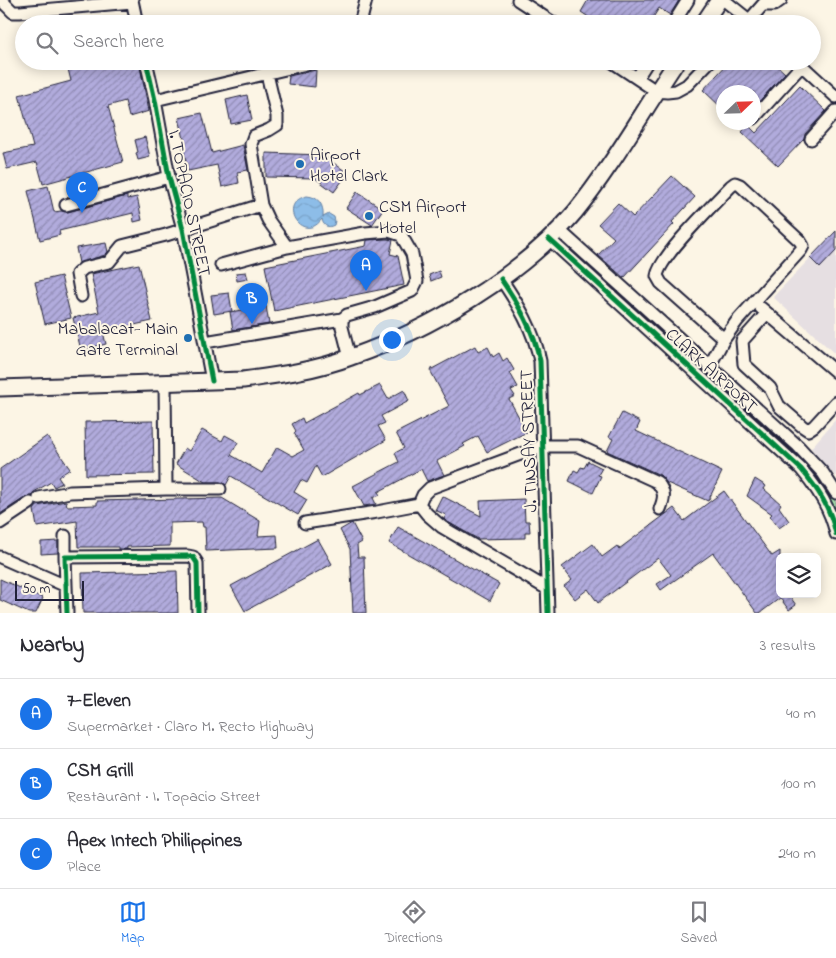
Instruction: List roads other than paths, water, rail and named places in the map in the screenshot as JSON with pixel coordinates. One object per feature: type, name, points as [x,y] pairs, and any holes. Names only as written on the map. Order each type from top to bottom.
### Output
[{"type":"main road","points":[[709,15],[719,0]]},
{"type":"main road","points":[[0,388],[243,380],[325,365],[349,353],[394,340],[454,309],[501,279],[553,234],[574,212],[606,169],[671,70]]},
{"type":"street","points":[[1,0],[14,12],[132,1],[135,15]]},
{"type":"street","points":[[362,15],[366,0]]},
{"type":"street","points":[[518,0],[541,15]]},
{"type":"street","points":[[679,15],[688,0]]},
{"type":"street","points":[[724,0],[741,15]]},
{"type":"street","points":[[756,15],[766,2],[774,5],[781,0]]},
{"type":"street","name":"I. TOPACIO STREET","points":[[148,70],[169,177],[183,229],[212,381]]},
{"type":"street","points":[[155,100],[283,70]]},
{"type":"street","points":[[625,70],[656,91],[676,91],[687,86],[702,70]]},
{"type":"street","points":[[637,78],[642,70]]},
{"type":"street","points":[[761,110],[794,70]]},
{"type":"street","points":[[807,70],[836,97]]},
{"type":"street","points":[[267,74],[277,125],[254,136],[251,144],[261,205],[268,220],[287,247]]},
{"type":"street","points":[[811,139],[836,111]]},
{"type":"street","points":[[66,205],[169,177]]},
{"type":"street","points":[[708,385],[724,339],[737,321],[802,250],[803,246],[800,241],[740,185],[735,183],[667,256],[657,276],[661,283],[724,339]]},
{"type":"street","points":[[81,296],[77,274],[84,268],[110,262],[122,246],[261,205]]},
{"type":"street","points":[[221,265],[287,247],[365,233],[389,231],[401,235],[412,254],[418,281],[412,291],[375,307],[346,315],[342,323],[349,353]]},
{"type":"street","name":"CLARK AIRPORT","points":[[553,234],[713,371],[810,458],[836,493]]},
{"type":"street","name":"CLARK AIRPORT","points":[[553,234],[708,385],[807,476],[830,510],[836,534]]},
{"type":"street","name":"J. TINSAY STREET","points":[[501,279],[525,318],[538,349],[548,613]]},
{"type":"street","points":[[754,302],[836,372]]},
{"type":"street","points":[[767,313],[742,341],[744,364],[770,388],[779,406],[808,430],[836,402]]},
{"type":"street","points":[[205,342],[342,323]]},
{"type":"street","points":[[165,382],[166,489]]},
{"type":"street","points":[[419,504],[423,495],[430,488],[542,446],[578,446],[657,482],[663,490],[665,498],[660,509]]},
{"type":"street","points":[[0,523],[35,501],[70,492],[220,489]]},
{"type":"street","points":[[305,523],[419,504]]},
{"type":"street","points":[[419,504],[442,528],[546,588]]},
{"type":"street","points":[[65,536],[67,613]]},
{"type":"street","points":[[0,557],[66,586]]},
{"type":"street","points":[[66,557],[193,557],[197,563],[198,613]]},
{"type":"water","points":[[307,196],[315,198],[320,202],[323,209],[323,217],[329,214],[334,217],[334,225],[326,226],[322,219],[315,226],[307,227],[300,225],[295,220],[293,206],[298,200]]},
{"type":"place","name":"Airport Hotel Clark","points":[[300,164]]},
{"type":"place","name":"Apex Intech Philippines","points":[[82,213]]},
{"type":"place","name":"CSM Airport Hotel","points":[[369,216]]},
{"type":"place","name":"7-Eleven","points":[[366,291]]},
{"type":"place","name":"CSM Grill","points":[[252,324]]},
{"type":"place","name":"Mabalacat- Main Gate Terminal","points":[[188,338]]}]
